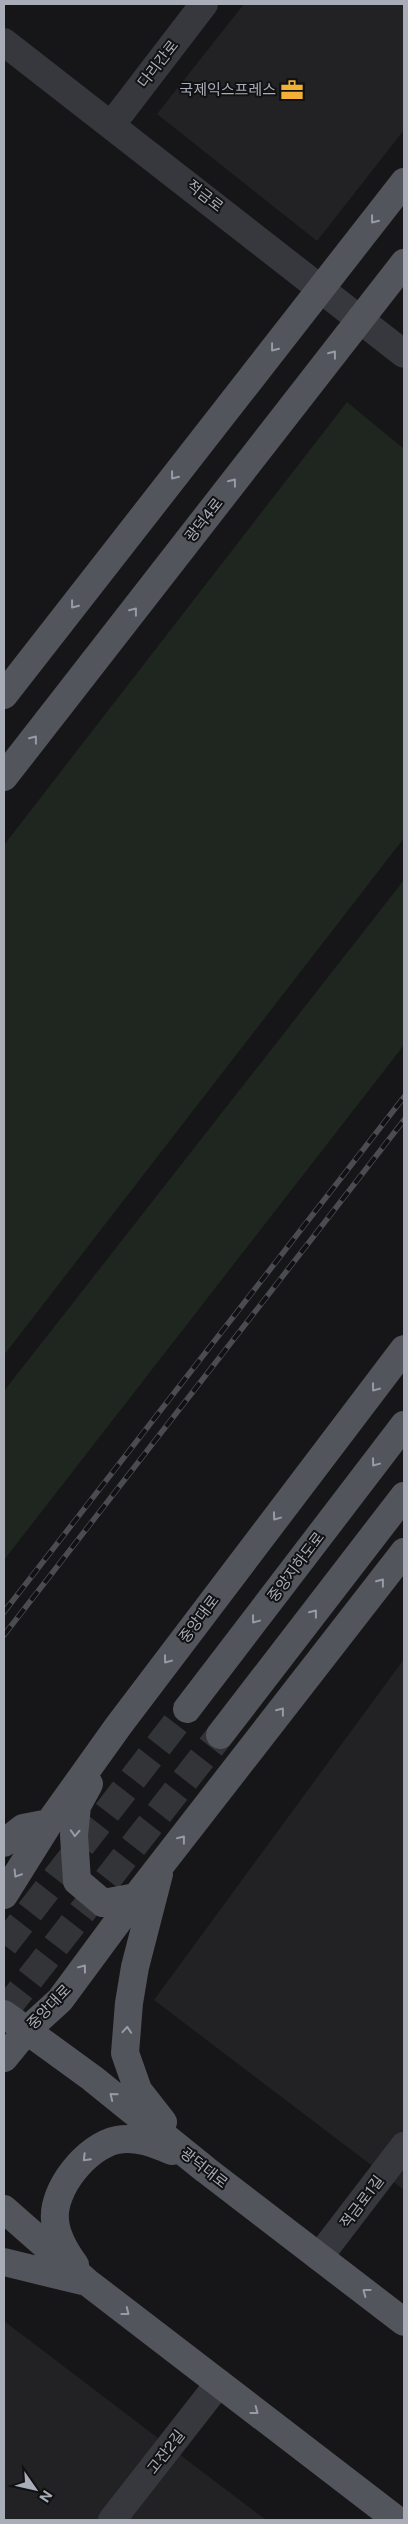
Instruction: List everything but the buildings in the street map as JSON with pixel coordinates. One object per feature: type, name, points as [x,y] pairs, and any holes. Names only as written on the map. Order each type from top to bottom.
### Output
[{"type":"main road","points":[[4,695],[404,182]]},
{"type":"main road","name":"광덕4로","points":[[4,777],[404,263]]},
{"type":"main road","name":"중앙대로","points":[[4,1895],[49,1823],[119,1724],[404,1349]]},
{"type":"main road","name":"중앙지하도로","points":[[188,1708],[404,1425]]},
{"type":"main road","points":[[220,1735],[404,1496]]},
{"type":"main road","name":"중앙대로","points":[[4,2058],[15,2036],[60,2000],[136,1897],[404,1552]]},
{"type":"main road","points":[[119,1724],[78,1806],[74,1835],[77,1881],[103,1904],[136,1897]]},
{"type":"main road","points":[[4,1843],[23,1828],[49,1823]]},
{"type":"main road","points":[[162,1864],[135,1967],[129,2003],[126,2052],[138,2090],[195,2162]]},
{"type":"main road","name":"광덕대로","points":[[4,2014],[15,2036],[195,2162],[404,2322]]},
{"type":"main road","points":[[87,2282],[62,2247],[55,2219],[60,2192],[73,2171],[92,2152],[116,2140],[144,2140],[195,2162]]},
{"type":"main road","points":[[4,2210],[87,2282],[397,2520]]},
{"type":"main road","points":[[4,2262],[87,2282]]},
{"type":"street","name":"다리간로","points":[[112,124],[204,4]]},
{"type":"street","name":"적금로","points":[[4,42],[112,124],[404,354]]},
{"type":"street","name":"적금로1길","points":[[319,2257],[404,2146]]},
{"type":"street","name":"고잔2길","points":[[112,2520],[219,2384]]},
{"type":"shaded area","points":[[244,4],[404,4],[404,130],[317,241],[157,114]]},
{"type":"shaded area","points":[[347,402],[404,449],[404,838],[4,1355],[4,845]]},
{"type":"shaded area","points":[[404,880],[404,1045],[4,1560],[4,1391]]},
{"type":"shaded area","points":[[404,1659],[404,2190],[154,2000]]},
{"type":"shaded area","points":[[4,2321],[266,2520],[4,2520]]},
{"type":"tunnel","points":[[4,1945],[187,1709]]},
{"type":"tunnel","points":[[4,2012],[220,1735]]},
{"type":"railway","points":[[4,1612],[404,1097]]},
{"type":"railway","points":[[4,1635],[404,1120]]},
{"type":"place","name":"국제익스프레스","points":[[292,90]]}]
